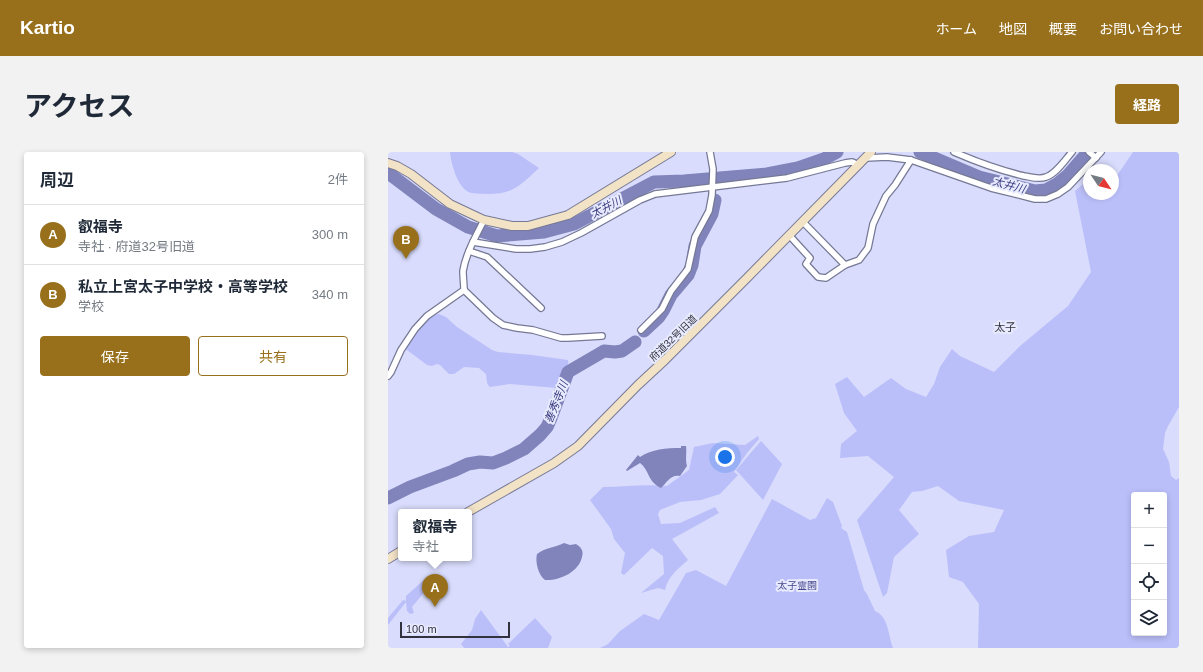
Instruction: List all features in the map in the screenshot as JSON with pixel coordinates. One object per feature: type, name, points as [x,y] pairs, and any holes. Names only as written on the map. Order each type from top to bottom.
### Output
[{"type":"street","points":[[388,163],[411,174],[450,204],[483,222],[512,226],[528,226],[568,215],[671,152]]},
{"type":"street","points":[[642,330],[662,309],[671,291],[688,269],[695,237],[709,211],[712,194],[713,169],[710,152]]},
{"type":"street","points":[[954,152],[1002,171],[1037,178],[1046,178],[1054,173],[1072,152]]},
{"type":"street","points":[[869,155],[911,160],[991,188],[1035,199],[1046,198],[1058,194],[1068,187],[1093,155],[1101,152]]},
{"type":"street","name":"府道32号旧道","points":[[472,510],[554,463],[578,446],[869,155]]},
{"type":"street","points":[[789,235],[810,258],[806,264],[818,278],[826,278],[845,265],[859,260],[868,248],[873,224],[886,196],[895,186],[911,160]]},
{"type":"street","points":[[473,241],[516,249],[545,247],[562,242],[588,230],[640,200],[655,194],[787,178],[852,162],[859,165]]},
{"type":"street","points":[[483,222],[473,241],[463,271],[464,290],[493,318],[503,325],[533,330],[561,338],[602,336]]},
{"type":"street","points":[[803,222],[845,265]]},
{"type":"street","points":[[469,251],[487,257],[541,308]]},
{"type":"street","points":[[388,376],[401,350],[414,329],[428,316],[464,290]]},
{"type":"street","points":[[388,559],[398,553]]},
{"type":"green space","points":[[450,152],[512,152],[518,154],[539,168],[522,184],[509,191],[495,194],[472,193],[463,188],[457,179]]},
{"type":"green space","points":[[1133,152],[1179,152],[1179,407],[1165,433],[1163,449],[1169,462],[1171,476],[1176,480],[1179,478],[1179,648],[978,648],[979,604],[963,582],[949,577],[946,550],[969,536],[994,532],[1004,510],[959,501],[938,486],[922,491],[912,492],[899,510],[919,534],[894,557],[887,593],[883,597],[857,520],[894,477],[868,456],[840,458],[841,444],[857,431],[844,413],[835,384],[847,377],[864,397],[891,378],[906,389],[926,397],[934,384],[940,367],[952,349],[960,356],[994,372],[1020,346],[1068,306],[1091,272],[1075,191],[1083,184],[1083,200],[1119,200],[1119,173]]},
{"type":"green space","points":[[439,314],[446,317],[457,327],[492,350],[498,352],[568,360],[566,375],[557,388],[510,384],[490,387],[487,383],[486,374],[479,368],[464,367],[454,374],[449,374],[440,365],[427,365],[403,347],[423,323]]},
{"type":"green space","points":[[758,436],[759,439],[734,472],[738,475],[720,494],[701,500],[680,502],[660,510],[658,514],[661,524],[680,523],[715,507],[719,513],[672,539],[688,560],[671,577],[665,590],[658,588],[641,593],[664,574],[663,556],[652,548],[624,575],[621,573],[625,553],[614,539],[611,529],[590,500],[603,487],[643,485],[667,486],[689,470],[694,447],[713,443],[745,445]]},
{"type":"green space","points":[[761,441],[782,464],[763,500],[736,470]]},
{"type":"green space","name":"太子霊園","points":[[827,498],[833,502],[842,526],[841,528],[847,532],[864,590],[875,611],[883,617],[886,622],[893,648],[600,648],[608,644],[620,631],[644,614],[659,620],[686,573],[696,570],[726,586],[772,499],[810,520],[816,518]]},
{"type":"green space","points":[[426,578],[428,579],[428,583],[425,591],[412,607],[414,613],[410,614],[407,611],[406,602],[388,625],[388,618],[403,600],[406,601],[406,596]]},
{"type":"green space","points":[[481,610],[508,647],[510,646],[508,644],[535,618],[552,637],[548,648],[464,648],[461,644],[472,630],[475,619]]},
{"type":"shaded area","points":[[681,446],[686,446],[687,466],[680,476],[672,477],[661,488],[653,482],[646,469],[640,463],[627,471],[626,470],[638,455],[640,457],[654,451],[681,448]]},
{"type":"shaded area","points":[[564,543],[570,545],[576,544],[581,548],[583,553],[580,562],[573,571],[568,574],[556,579],[545,580],[538,568],[536,560],[537,554]]},
{"type":"waterway","name":"太井川","points":[[388,174],[436,209],[468,227],[497,236],[544,232],[574,224],[654,182],[767,174],[798,168],[824,159],[837,152]]},
{"type":"waterway","name":"太井川","points":[[920,152],[979,177],[1035,191],[1046,190],[1057,184],[1068,175],[1088,152]]},
{"type":"waterway","name":"善秀寺川","points":[[644,331],[659,317],[671,295],[688,275],[692,265],[695,246],[712,214],[715,200]]},
{"type":"waterway","name":"善秀寺川","points":[[388,498],[410,487],[468,464],[480,462],[493,463],[524,449],[547,427],[568,372],[604,351],[622,351],[635,342]]},
{"type":"place","name":"私立上宮太子中学校・高等学校","points":[[406,259]]},
{"type":"place","name":"叡福寺","points":[[435,607]]},
{"type":"district","name":"太子","points":[[1005,327]]}]
